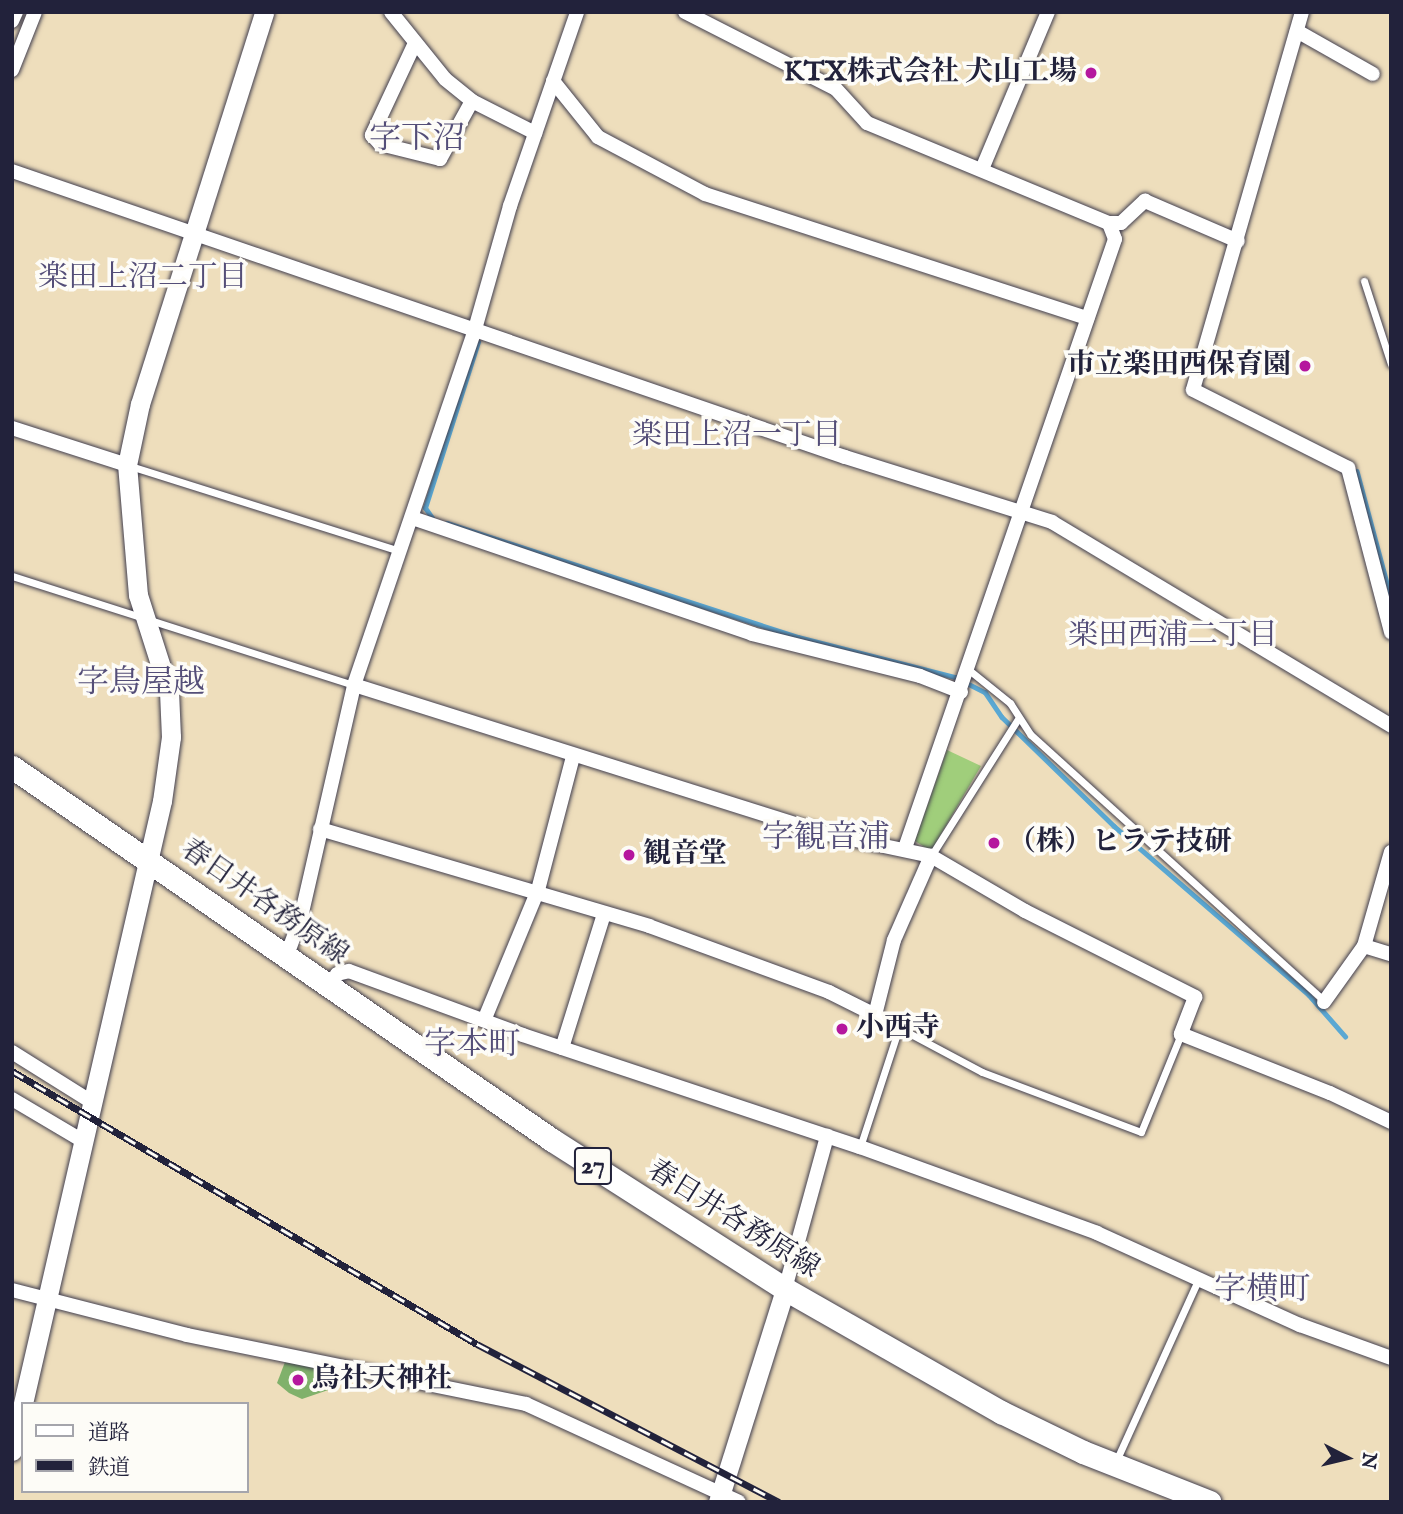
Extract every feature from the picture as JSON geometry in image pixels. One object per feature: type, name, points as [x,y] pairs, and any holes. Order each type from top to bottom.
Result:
[{"type":"main road","name":"春日井各務原線","points":[[12,767],[147,857],[552,1140],[785,1289],[1002,1412],[1115,1465],[1210,1502]]},
{"type":"street","points":[[12,21],[16,12]]},
{"type":"street","points":[[12,70],[35,12]]},
{"type":"street","points":[[23,1402],[167,775],[171,716],[160,657],[144,620],[133,559],[127,465],[140,404],[264,12]]},
{"type":"street","points":[[391,12],[434,69],[472,101],[535,133]]},
{"type":"street","points":[[287,955],[301,917],[354,685],[475,329],[535,133],[577,12]]},
{"type":"street","points":[[685,12],[836,89],[867,123],[1110,223],[1121,223],[1145,201],[1238,241]]},
{"type":"street","points":[[982,169],[1048,12]]},
{"type":"street","points":[[1302,12],[1193,390],[1348,468],[1391,632]]},
{"type":"street","points":[[1297,31],[1373,74]]},
{"type":"street","points":[[415,43],[372,135],[380,144],[439,159],[472,101]]},
{"type":"street","points":[[553,81],[598,137],[705,194],[1087,318]]},
{"type":"street","points":[[12,171],[1052,522],[1391,726]]},
{"type":"street","points":[[905,848],[1023,514],[1115,239],[1110,223]]},
{"type":"street","points":[[12,428],[127,465]]},
{"type":"street","points":[[412,518],[752,634],[920,676],[961,692]]},
{"type":"street","points":[[354,685],[573,757],[827,834],[905,848],[930,856],[1025,911],[1195,997],[1181,1034],[1318,1087],[1391,1122]]},
{"type":"street","points":[[485,1018],[538,891],[573,757]]},
{"type":"street","points":[[320,829],[538,891],[649,926],[808,984],[875,1015],[894,940],[930,856]]},
{"type":"street","points":[[1324,1002],[1364,946],[1391,852]]},
{"type":"street","points":[[562,1048],[604,914]]},
{"type":"street","points":[[1364,946],[1391,954]]},
{"type":"street","points":[[331,986],[337,974],[349,971],[562,1048],[860,1147],[1097,1233],[1300,1325],[1391,1358]]},
{"type":"street","points":[[12,1052],[90,1101]]},
{"type":"street","points":[[12,1099],[81,1140]]},
{"type":"street","points":[[12,1290],[187,1335],[526,1404],[726,1499],[828,1136]]},
{"type":"street","points":[[12,1451],[21,1409]]},
{"type":"lane","points":[[1364,281],[1391,364]]},
{"type":"lane","points":[[127,465],[399,551]]},
{"type":"lane","points":[[12,576],[354,685]]},
{"type":"lane","points":[[969,670],[1010,703],[1018,719],[1324,1002]]},
{"type":"lane","points":[[930,856],[1018,719]]},
{"type":"lane","points":[[875,1015],[898,1031],[982,1072],[1141,1132],[1181,1034]]},
{"type":"lane","points":[[860,1147],[898,1031]]},
{"type":"lane","points":[[1115,1465],[1199,1278]]},
{"type":"green space","points":[[947,750],[981,766],[931,851],[915,841]]},
{"type":"green space","points":[[285,1362],[336,1370],[337,1387],[302,1399],[289,1393],[277,1383]]},
{"type":"waterway","points":[[432,518],[425,508],[478,342]]},
{"type":"waterway","points":[[1357,471],[1391,598]]},
{"type":"waterway","points":[[447,523],[798,637],[955,677],[985,692],[1002,717],[1114,826],[1309,995],[1345,1036]]},
{"type":"railway","points":[[12,1071],[477,1344],[779,1502]]},
{"type":"place","name":"KTX株式会社 犬山工場","points":[[1091,73]]},
{"type":"place","name":"市立楽田西保育園","points":[[1305,366]]},
{"type":"place","name":"（株）ヒラテ技研","points":[[994,843]]},
{"type":"place","name":"観音堂","points":[[629,855]]},
{"type":"place","name":"小西寺","points":[[842,1029]]},
{"type":"place","name":"烏社天神社","points":[[298,1380]]},
{"type":"district","name":"字下沼","points":[[417,140]]},
{"type":"district","name":"楽田上沼二丁目","points":[[143,278]]},
{"type":"district","name":"楽田上沼一丁目","points":[[737,436]]},
{"type":"district","name":"楽田西浦二丁目","points":[[1173,636]]},
{"type":"district","name":"字鳥屋越","points":[[141,684]]},
{"type":"district","name":"字観音浦","points":[[826,839]]},
{"type":"district","name":"字本町","points":[[472,1046]]},
{"type":"district","name":"字横町","points":[[1262,1291]]}]
